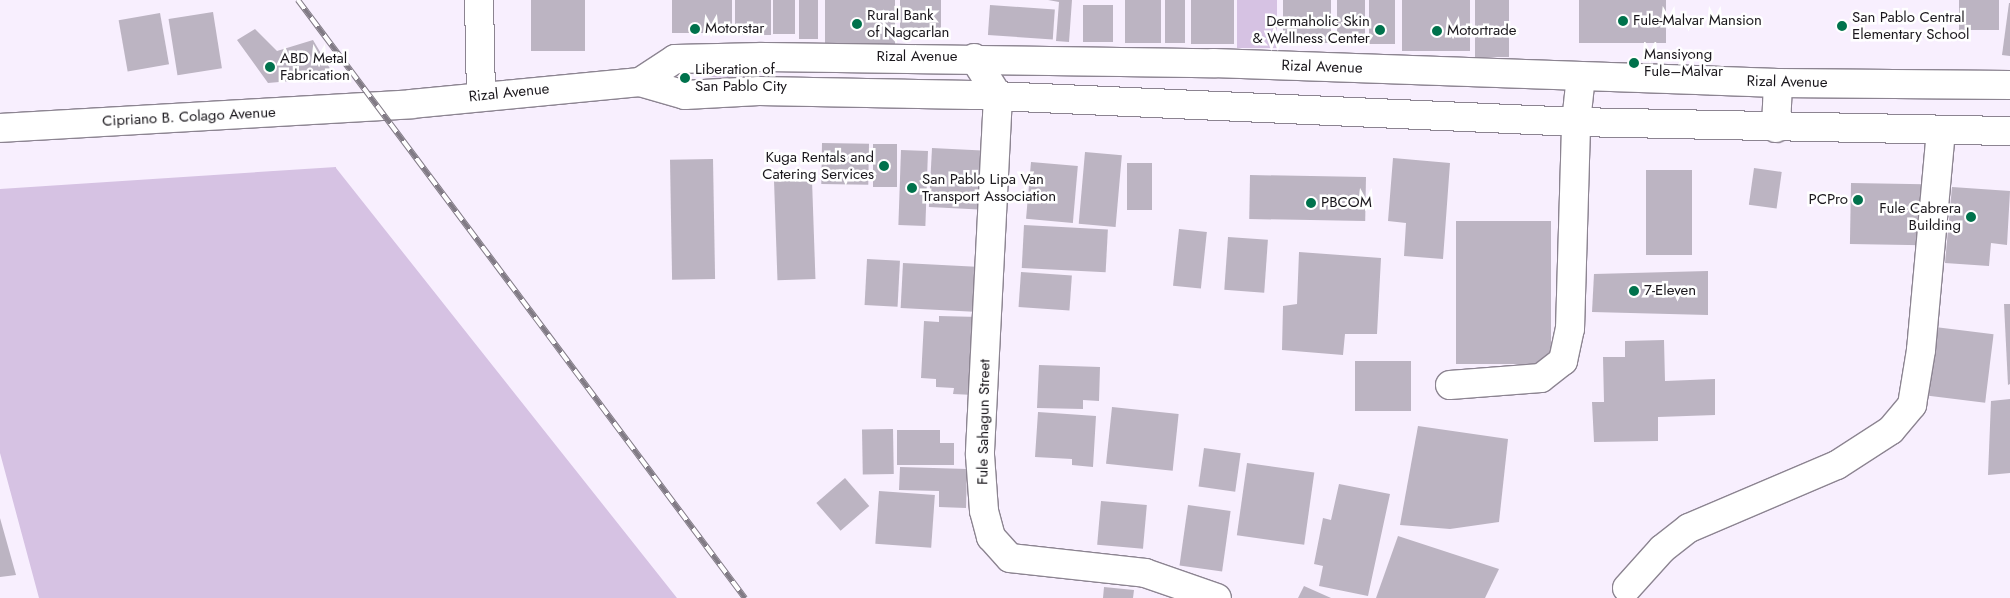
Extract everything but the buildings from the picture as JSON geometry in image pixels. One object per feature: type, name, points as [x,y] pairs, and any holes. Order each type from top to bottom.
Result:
[{"type":"main road","points":[[479,0],[481,95]]},
{"type":"main road","points":[[974,58],[998,96]]},
{"type":"main road","name":"Rizal Avenue","points":[[640,82],[675,59],[974,58],[1213,63],[1778,83],[2010,85]]},
{"type":"main road","points":[[1210,106],[1213,63]]},
{"type":"main road","points":[[1397,112],[1398,70]]},
{"type":"main road","points":[[1450,385],[1541,378],[1562,361],[1570,329],[1576,122],[1581,76]]},
{"type":"main road","name":"Rizal Avenue","points":[[379,105],[640,82],[685,95],[759,91],[998,96],[1397,112],[1576,122],[1776,128],[2010,131]]},
{"type":"main road","points":[[1776,128],[1778,83]]},
{"type":"main road","name":"Fule Sahagun Street","points":[[998,96],[980,455],[984,511],[991,536],[1010,558],[1144,573],[1217,598]]},
{"type":"main road","name":"Cipriano B. Colago Avenue","points":[[0,128],[379,105]]},
{"type":"main road","points":[[1626,588],[1662,549],[1689,528],[1837,465],[1892,430],[1912,405],[1921,350],[1941,130]]},
{"type":"shaded area","points":[[1237,0],[1277,0],[1277,48],[1237,48]]},
{"type":"shaded area","points":[[671,56],[750,67],[748,82],[669,71]]},
{"type":"shaded area","points":[[336,167],[677,598],[39,598],[0,453],[0,189]]},
{"type":"railway","points":[[298,0],[745,598]]},
{"type":"place","name":"Fule-Malvar Mansion","points":[[1623,21]]},
{"type":"place","name":"Rural Bank of Nagcarlan","points":[[857,24]]},
{"type":"place","name":"San Pablo Central Elementary School","points":[[1842,26]]},
{"type":"place","name":"Motorstar","points":[[695,29]]},
{"type":"place","name":"Dermaholic Skin & Wellness Center","points":[[1380,30]]},
{"type":"place","name":"Motortrade","points":[[1437,31]]},
{"type":"place","name":"Mansiyong Fule–Malvar","points":[[1634,63]]},
{"type":"place","name":"ABD Metal Fabrication","points":[[270,67]]},
{"type":"place","name":"Liberation of San Pablo City","points":[[685,78]]},
{"type":"place","name":"Kuga Rentals and Catering Services","points":[[884,166]]},
{"type":"place","name":"San Pablo Lipa Van Transport Association","points":[[912,188]]},
{"type":"place","name":"PCPro","points":[[1858,200]]},
{"type":"place","name":"PBCOM","points":[[1311,203]]},
{"type":"place","name":"Fule Cabrera Building","points":[[1971,217]]},
{"type":"place","name":"7-Eleven","points":[[1634,291]]}]
